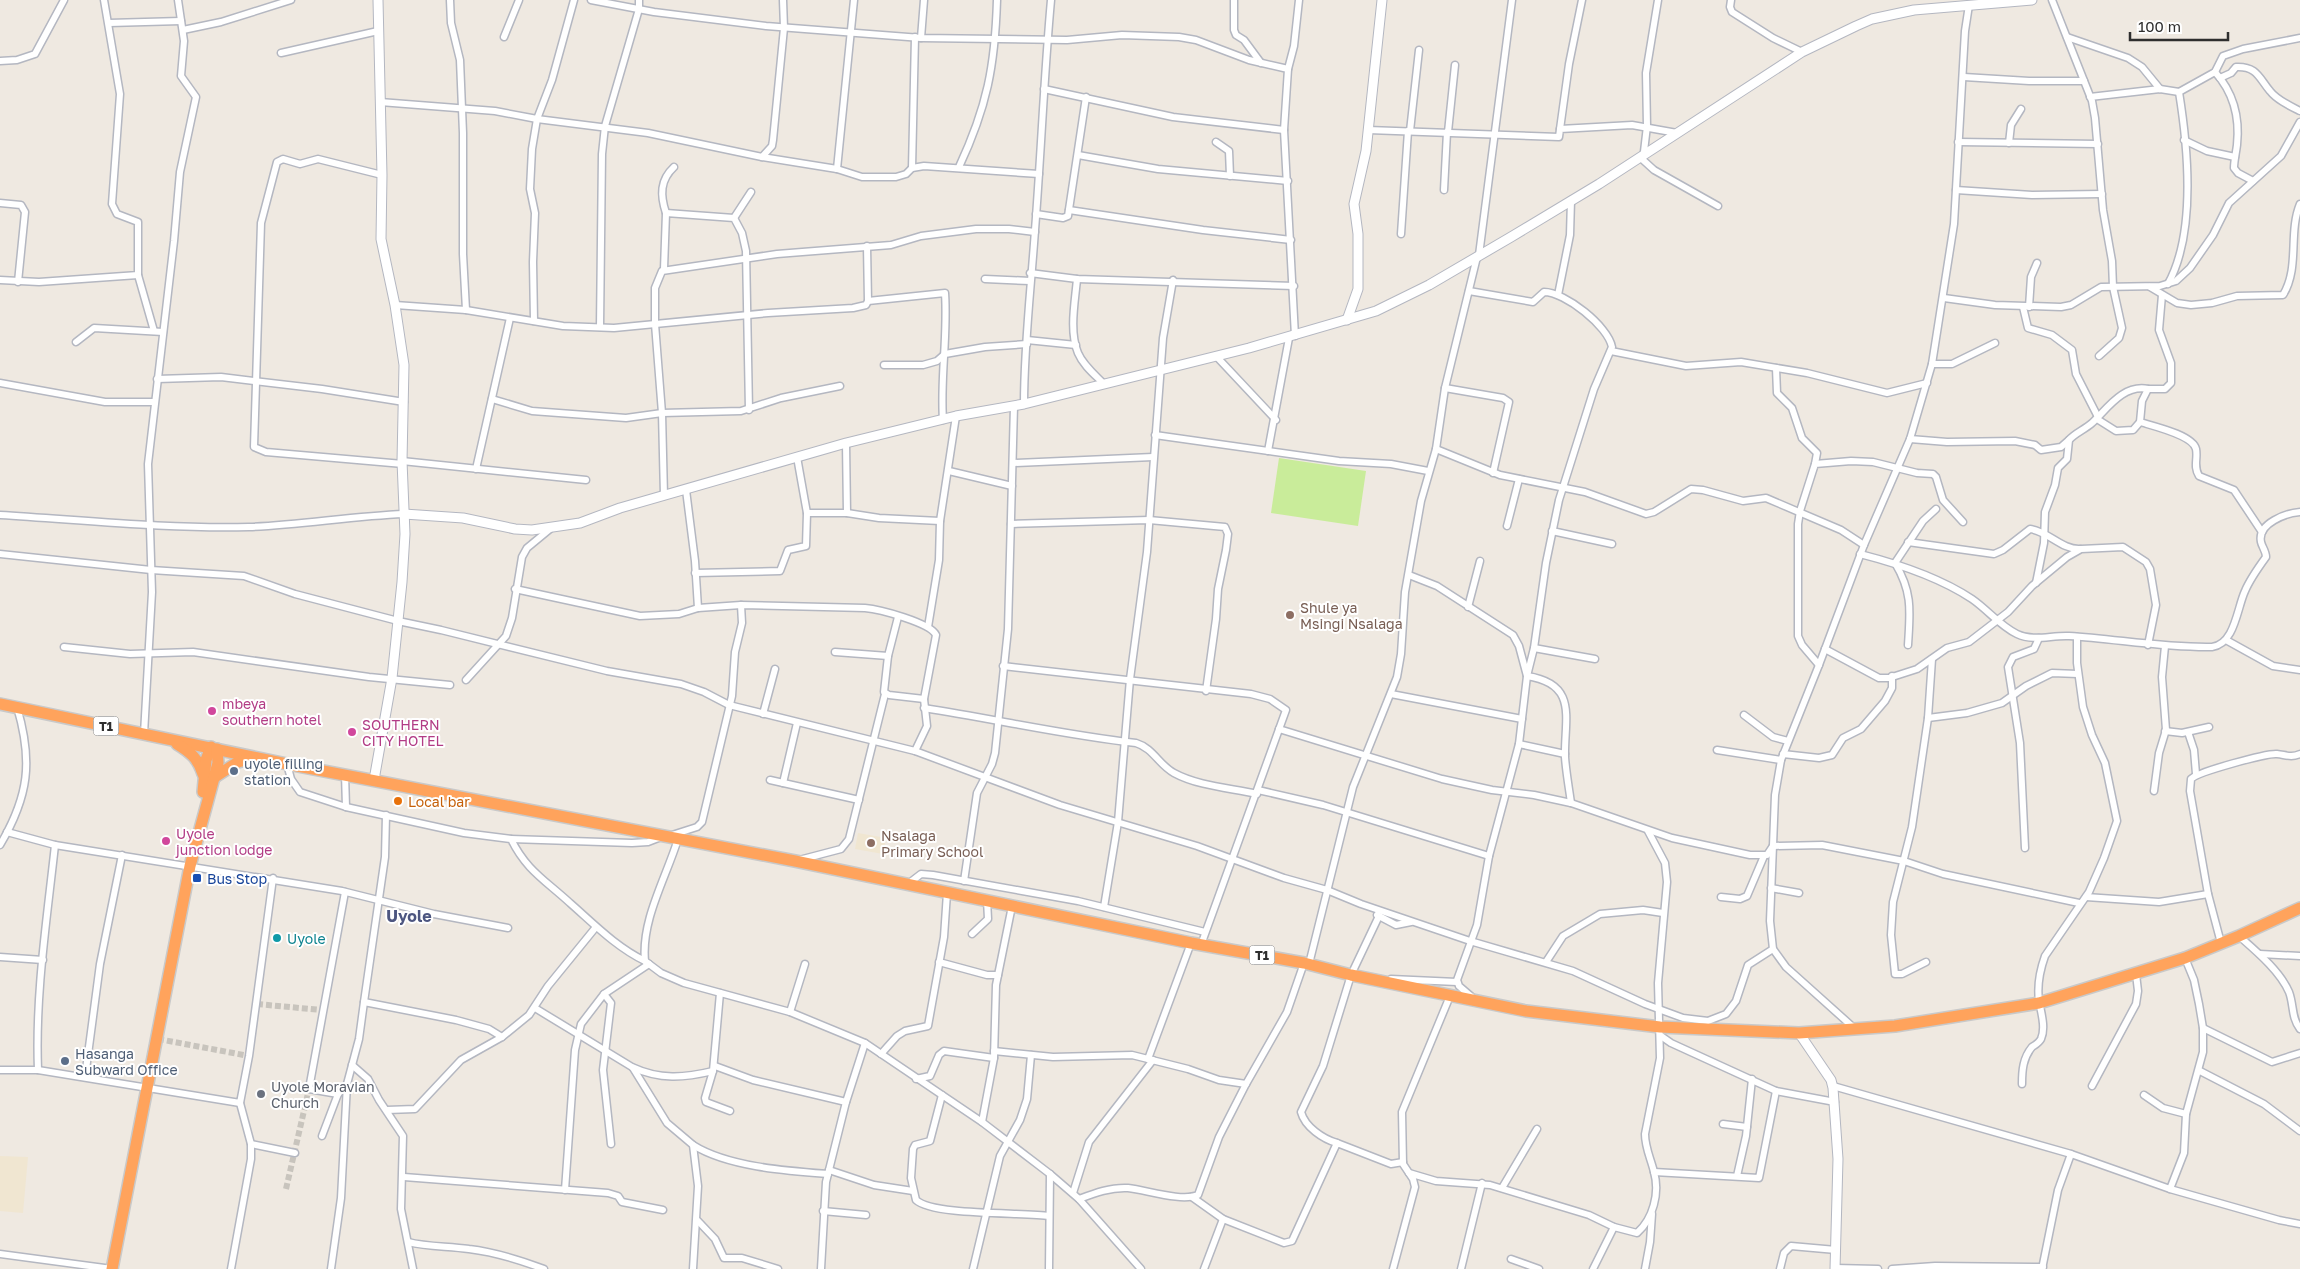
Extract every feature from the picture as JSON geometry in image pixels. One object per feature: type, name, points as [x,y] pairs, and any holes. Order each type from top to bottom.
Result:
[{"type":"highway","name":"T1","points":[[0,704],[286,764],[795,861],[1196,944],[1306,963],[1351,975],[1450,996],[1660,1032],[1799,1033],[1895,1026],[2040,1003],[2185,958],[2300,908]]},
{"type":"highway","points":[[170,740],[198,760],[209,779]]},
{"type":"highway","points":[[112,1269],[190,866],[199,833],[209,779],[206,760],[214,748]]},
{"type":"highway","points":[[209,779],[238,762],[257,757]]},
{"type":"street","points":[[0,61],[17,60],[35,54],[64,0]]},
{"type":"street","points":[[104,0],[120,94],[112,204],[117,214],[138,222],[138,276],[154,331]]},
{"type":"street","points":[[144,734],[151,570],[148,464],[180,172],[196,97],[181,76],[184,50],[178,0]]},
{"type":"street","points":[[183,30],[221,22],[291,0]]},
{"type":"street","points":[[374,780],[392,678],[404,564],[402,462],[403,350],[381,239],[382,175],[378,0]]},
{"type":"street","points":[[450,0],[451,23],[460,60],[466,310]]},
{"type":"street","points":[[504,37],[519,0]]},
{"type":"street","points":[[534,321],[533,262],[535,213],[530,189],[530,170],[537,119],[552,80],[574,0]]},
{"type":"street","points":[[591,0],[640,9],[784,28],[918,38],[1048,39],[1122,35],[1179,37],[1196,40],[1227,53],[1288,69]]},
{"type":"street","points":[[600,327],[601,178],[605,126],[640,9],[639,0]]},
{"type":"street","points":[[762,157],[772,146],[773,140],[784,28],[783,0]]},
{"type":"street","points":[[837,169],[854,0]]},
{"type":"street","points":[[380,102],[461,107],[537,119],[605,126],[672,137],[762,157],[837,169],[862,177],[896,177],[906,174],[912,168],[918,38],[924,0]]},
{"type":"street","points":[[959,167],[980,119],[993,66],[997,0]]},
{"type":"street","points":[[1024,404],[1031,300],[1030,273],[1035,232],[1051,0]]},
{"type":"street","points":[[1234,0],[1234,30],[1236,35],[1244,40],[1261,63]]},
{"type":"street","points":[[1268,451],[1292,337],[1294,286],[1284,130],[1288,69],[1294,46],[1298,0]]},
{"type":"street","points":[[1347,320],[1358,289],[1358,234],[1354,204],[1366,151],[1382,0]]},
{"type":"street","points":[[1192,1197],[1200,1190],[1214,1148],[1246,1084],[1284,1018],[1306,963],[1346,813],[1365,756],[1391,694],[1401,654],[1403,608],[1428,471],[1436,449],[1445,388],[1478,256],[1512,0]]},
{"type":"street","points":[[1368,130],[1559,137],[1569,64],[1582,0]]},
{"type":"street","points":[[1658,0],[1646,73],[1647,126],[1642,154],[1646,165],[1718,206]]},
{"type":"street","points":[[1731,0],[1730,7],[1732,12],[1773,38],[1802,52]]},
{"type":"street","points":[[0,515],[150,526],[270,526],[404,514],[463,518],[515,529],[550,529],[590,520],[620,508],[846,443],[956,416],[1024,404],[1292,337],[1392,305],[1572,200],[1802,52],[1865,21],[1914,10],[1969,5],[1986,1],[2032,0]]},
{"type":"street","points":[[2052,0],[2090,97],[2098,144],[2113,287],[2120,312],[2122,331],[2119,338],[2099,356]]},
{"type":"street","points":[[1854,1028],[1786,967],[1773,949],[1770,931],[1774,795],[1782,757],[1819,665],[1860,554],[1910,440],[1932,364],[1944,298],[1956,190],[1964,77],[1965,31],[1969,5]]},
{"type":"street","points":[[109,23],[181,21]]},
{"type":"street","points":[[281,53],[378,31]]},
{"type":"street","points":[[2067,37],[2128,58],[2142,67],[2160,89]]},
{"type":"street","points":[[2090,97],[2160,89],[2179,92],[2215,72],[2221,58],[2232,52],[2300,38]]},
{"type":"street","points":[[1401,234],[1409,131],[1419,50]]},
{"type":"street","points":[[1444,190],[1447,132],[1455,65]]},
{"type":"street","points":[[2220,78],[2231,73],[2236,67],[2251,69],[2259,74],[2275,95],[2300,111]]},
{"type":"street","points":[[2215,72],[2237,112],[2234,168],[2238,173],[2253,181]]},
{"type":"street","points":[[1964,77],[2035,82],[2084,81]]},
{"type":"street","points":[[1044,89],[1180,118],[1284,130]]},
{"type":"street","points":[[2168,284],[2179,258],[2187,212],[2184,140],[2179,92]]},
{"type":"street","points":[[1036,214],[1063,218],[1068,216],[1086,97]]},
{"type":"street","points":[[2009,143],[2011,125],[2021,109]]},
{"type":"street","points":[[1944,298],[2026,307],[2071,305],[2095,290],[2113,287],[2149,287],[2176,281],[2190,268],[2216,229],[2229,202],[2281,156],[2300,122]]},
{"type":"street","points":[[1560,130],[1616,124],[1647,126],[1677,133]]},
{"type":"street","points":[[2184,140],[2207,151],[2235,157]]},
{"type":"street","points":[[1216,142],[1229,151],[1230,176]]},
{"type":"street","points":[[1958,142],[2098,144]]},
{"type":"street","points":[[1078,155],[1158,169],[1288,181]]},
{"type":"street","points":[[382,175],[318,159],[300,164],[283,159],[278,162],[260,223],[254,447],[257,450],[586,480]]},
{"type":"street","points":[[664,269],[666,213],[662,197],[662,186],[667,174],[674,167]]},
{"type":"street","points":[[912,168],[959,167],[1039,174]]},
{"type":"street","points":[[1956,190],[2032,195],[2102,194]]},
{"type":"street","points":[[734,218],[751,192]]},
{"type":"street","points":[[1558,295],[1570,235],[1572,200]]},
{"type":"street","points":[[0,203],[21,205],[25,212],[18,282]]},
{"type":"street","points":[[2149,287],[2177,303],[2191,305],[2212,303],[2237,296],[2283,295],[2291,270],[2296,221],[2300,204]]},
{"type":"street","points":[[1069,210],[1203,230],[1291,240]]},
{"type":"street","points":[[666,213],[734,218]]},
{"type":"street","points":[[734,218],[742,233],[746,251],[749,410]]},
{"type":"street","points":[[664,496],[662,413],[655,324],[655,288],[660,273],[664,269],[745,260],[777,254],[891,245],[921,236],[976,229],[1009,229],[1035,232]]},
{"type":"street","points":[[395,305],[466,310],[563,326],[600,327],[645,326],[748,315],[853,308],[866,305],[868,301],[867,246]]},
{"type":"street","points":[[2037,262],[2031,277],[2026,307],[2028,328],[2052,336],[2072,350],[2076,374],[2097,418],[2107,427],[2121,431],[2133,430],[2140,422],[2142,401],[2148,389]]},
{"type":"street","points":[[1030,273],[1077,279],[1173,280],[1294,286]]},
{"type":"street","points":[[0,280],[18,282],[87,280],[138,276]]},
{"type":"street","points":[[985,279],[1030,281]]},
{"type":"street","points":[[1077,279],[1073,329],[1076,345],[1082,360],[1103,383]]},
{"type":"street","points":[[1104,907],[1118,822],[1130,680],[1149,520],[1163,338],[1173,280]]},
{"type":"street","points":[[1457,982],[1476,925],[1489,856],[1519,744],[1527,676],[1534,648],[1552,531],[1563,487],[1594,389],[1611,351],[1611,342],[1603,330],[1577,306],[1558,295],[1544,292],[1534,302],[1469,292]]},
{"type":"street","points":[[868,301],[945,293],[947,328],[943,420]]},
{"type":"street","points":[[1910,440],[1947,442],[2015,441],[2033,444],[2041,450],[2061,447],[2097,418],[2120,396],[2137,388],[2165,389],[2169,386],[2172,377],[2168,349],[2159,330],[2162,295]]},
{"type":"street","points":[[476,469],[510,318]]},
{"type":"street","points":[[76,342],[94,328],[163,332]]},
{"type":"street","points":[[884,366],[923,365],[937,361],[945,354],[1027,342],[1076,345]]},
{"type":"street","points":[[1932,364],[1952,364],[1994,343]]},
{"type":"street","points":[[1611,351],[1686,366],[1741,362],[1832,378],[1887,393],[1927,383]]},
{"type":"street","points":[[1216,356],[1276,420]]},
{"type":"street","points":[[1776,368],[1776,393],[1789,404],[1794,412],[1802,438],[1817,453],[1816,464],[1800,512],[1798,636],[1802,645],[1819,665]]},
{"type":"street","points":[[157,379],[205,376],[255,381],[404,402]]},
{"type":"street","points":[[0,383],[97,400],[154,402]]},
{"type":"street","points":[[492,399],[532,410],[615,418],[662,413],[722,413],[749,410],[789,396],[840,386]]},
{"type":"street","points":[[1445,388],[1503,398],[1508,402],[1493,474]]},
{"type":"street","points":[[964,881],[977,793],[986,777],[995,752],[1008,629],[1014,463],[1014,406]]},
{"type":"street","points":[[928,627],[938,560],[940,521],[956,416]]},
{"type":"street","points":[[2140,422],[2174,433],[2192,443],[2195,447],[2195,467],[2199,476],[2234,490],[2262,532]]},
{"type":"street","points":[[1155,435],[1339,461],[1391,464],[1428,471]]},
{"type":"street","points":[[2036,584],[2048,503],[2055,485],[2058,468],[2067,459],[2070,440]]},
{"type":"street","points":[[846,443],[847,513]]},
{"type":"street","points":[[1436,449],[1493,474],[1606,497],[1646,514],[1659,509],[1682,492],[1691,489],[1703,490],[1743,501],[1766,498],[1841,530],[1864,545]]},
{"type":"street","points":[[696,573],[780,571],[788,550],[807,545],[807,513],[798,457]]},
{"type":"street","points":[[1014,463],[1153,457]]},
{"type":"street","points":[[1816,464],[1851,461],[1880,464],[1935,475],[1944,500],[1963,522]]},
{"type":"street","points":[[948,471],[1012,486]]},
{"type":"street","points":[[1507,526],[1519,479]]},
{"type":"street","points":[[686,490],[696,573],[698,608]]},
{"type":"street","points":[[1895,564],[1923,521],[1936,509]]},
{"type":"street","points":[[1860,554],[1895,564],[1962,593],[1998,620],[2004,627],[2016,634],[2039,638],[2077,637],[2148,645],[2212,647],[2220,645],[2226,640],[2244,592],[2266,557],[2260,540],[2262,532],[2279,518],[2300,512]]},
{"type":"street","points":[[807,513],[847,513],[879,518],[940,521]]},
{"type":"street","points":[[1011,524],[1149,520],[1221,526],[1227,530],[1206,690]]},
{"type":"street","points":[[466,680],[478,668],[490,650],[499,644],[509,629],[515,589],[524,552],[550,529]]},
{"type":"street","points":[[1908,542],[1994,554],[2003,550],[2029,529],[2044,533],[2067,547],[2123,547],[2146,562],[2150,569],[2156,605],[2148,645]]},
{"type":"street","points":[[1552,531],[1612,544]]},
{"type":"street","points":[[1825,649],[1878,677],[1892,676],[1917,669],[1947,648],[1968,642],[1998,620],[2067,557],[2081,548]]},
{"type":"street","points":[[0,554],[151,570],[244,576],[295,594],[398,621],[607,671],[681,684],[704,692],[729,705],[797,723],[873,739],[915,751],[1060,805],[1118,822],[1284,878],[1327,890],[1361,904],[1470,941],[1546,962],[1594,980],[1659,1009],[1694,1020],[1708,1021],[1720,1018],[1736,1001],[1750,962],[1773,949]]},
{"type":"street","points":[[1468,607],[1480,561]]},
{"type":"street","points":[[1895,564],[1906,584],[1910,599],[1908,645]]},
{"type":"street","points":[[1409,575],[1437,586],[1516,638],[1527,676]]},
{"type":"street","points":[[515,589],[640,616],[679,614],[698,608],[741,605],[871,608],[928,627],[936,635],[924,699],[927,726],[915,751]]},
{"type":"street","points":[[286,764],[291,778],[300,792],[346,807],[464,833],[511,838],[626,843],[648,842],[669,837],[700,825],[718,762],[729,705],[735,652],[742,623],[741,605]]},
{"type":"street","points":[[795,861],[834,852],[846,845],[860,800],[885,694],[888,656],[898,617]]},
{"type":"street","points":[[2022,1084],[2023,1064],[2029,1052],[2041,1038],[2040,976],[2045,956],[2079,903],[2086,897],[2104,858],[2117,822],[2105,763],[2088,723],[2078,674],[2077,637]]},
{"type":"street","points":[[2025,848],[2020,743],[2008,670],[2011,660],[2034,649],[2039,638]]},
{"type":"street","points":[[2226,640],[2268,664],[2281,668],[2300,670]]},
{"type":"street","points":[[2154,791],[2159,753],[2165,731],[2162,677],[2165,646]]},
{"type":"street","points":[[64,647],[120,654],[192,652],[450,685]]},
{"type":"street","points":[[1534,648],[1595,659]]},
{"type":"street","points":[[835,652],[888,656]]},
{"type":"street","points":[[1926,962],[1902,974],[1894,972],[1891,936],[1893,902],[1912,827],[1928,718],[1932,659]]},
{"type":"street","points":[[1003,666],[1251,694],[1270,699],[1286,710],[1258,792],[1205,932],[1196,944],[1151,1060],[1090,1142],[1085,1151],[1073,1193]]},
{"type":"street","points":[[763,714],[775,669]]},
{"type":"street","points":[[1928,718],[1983,709],[2002,703],[2049,675],[2058,672],[2078,674]]},
{"type":"street","points":[[1527,676],[1537,677],[1551,684],[1560,691],[1564,700],[1567,710],[1565,754],[1571,803]]},
{"type":"street","points":[[1717,750],[1782,757],[1819,758],[1832,755],[1843,738],[1861,729],[1885,701],[1892,688],[1892,676]]},
{"type":"street","points":[[885,694],[924,699]]},
{"type":"street","points":[[1391,694],[1522,719]]},
{"type":"street","points":[[0,845],[8,832],[25,789],[27,775],[24,733],[17,707]]},
{"type":"street","points":[[924,708],[1144,745],[1164,766],[1188,779],[1258,792],[1346,813],[1489,856]]},
{"type":"street","points":[[1744,714],[1773,737],[1788,741]]},
{"type":"street","points":[[783,783],[797,723]]},
{"type":"street","points":[[2165,731],[2188,732],[2209,727]]},
{"type":"street","points":[[1279,730],[1442,778],[1506,793],[1571,803],[1648,831],[1750,855],[1764,856]]},
{"type":"street","points":[[2188,732],[2194,750],[2196,774]]},
{"type":"street","points":[[1519,744],[1565,754]]},
{"type":"street","points":[[2222,943],[2208,894],[2190,791],[2190,781],[2196,774],[2265,756],[2277,754],[2291,757],[2300,754]]},
{"type":"street","points":[[346,774],[346,807]]},
{"type":"street","points":[[770,780],[860,800]]},
{"type":"street","points":[[331,1269],[341,1198],[347,1084],[359,1039],[385,857],[386,815]]},
{"type":"street","points":[[1645,1269],[1656,1192],[1654,1172],[1646,1146],[1646,1134],[1660,1058],[1658,984],[1667,882],[1665,863],[1648,831]]},
{"type":"street","points":[[8,832],[55,845],[273,878],[345,892],[434,914],[508,928]]},
{"type":"street","points":[[647,963],[644,950],[669,837]]},
{"type":"street","points":[[511,838],[519,855],[537,877],[617,945],[677,980],[790,1012],[865,1043],[982,1122],[1073,1193],[1141,1269]]},
{"type":"street","points":[[38,1070],[37,1047],[43,960],[55,845]]},
{"type":"street","points":[[1773,846],[1822,845],[1904,861],[1943,874],[2079,903]]},
{"type":"street","points":[[1721,897],[1740,899],[1747,896],[1764,856],[1768,854],[1773,846]]},
{"type":"street","points":[[85,1077],[100,964],[122,855]]},
{"type":"street","points":[[907,885],[921,874],[1104,907],[1205,932]]},
{"type":"street","points":[[231,1269],[249,1179],[251,1144],[240,1103],[252,1038],[273,878]]},
{"type":"street","points":[[1771,888],[1799,893]]},
{"type":"street","points":[[338,1094],[309,1089],[345,892]]},
{"type":"street","points":[[880,1054],[897,1036],[905,1031],[928,1026],[946,925],[947,893]]},
{"type":"street","points":[[2086,897],[2159,902],[2208,894]]},
{"type":"street","points":[[972,934],[988,919],[987,900]]},
{"type":"street","points":[[1361,904],[1396,925],[1413,922]]},
{"type":"street","points":[[982,1122],[994,1055],[994,995],[1012,906]]},
{"type":"street","points":[[1546,962],[1563,936],[1600,914],[1643,910],[1663,913]]},
{"type":"street","points":[[1379,916],[1351,975],[1324,1066],[1301,1112],[1302,1117],[1320,1136],[1391,1164],[1402,1162]]},
{"type":"street","points":[[387,1110],[415,1109],[461,1060],[516,1027],[535,1008],[548,986],[596,927]]},
{"type":"street","points":[[2239,936],[2260,954],[2263,960],[2283,981],[2291,1001],[2294,1018],[2300,1029]]},
{"type":"street","points":[[2260,954],[2300,956]]},
{"type":"street","points":[[0,957],[43,960]]},
{"type":"street","points":[[2170,1189],[2184,1152],[2186,1114],[2200,1071],[2203,1052],[2203,1028],[2196,986],[2185,958]]},
{"type":"street","points":[[939,962],[987,975],[998,975]]},
{"type":"street","points":[[565,1190],[576,1050],[585,1017],[604,994],[647,963]]},
{"type":"street","points":[[790,1012],[805,964]]},
{"type":"street","points":[[2092,1086],[2136,1004],[2138,991],[2136,974]]},
{"type":"street","points":[[1373,980],[1457,982],[1476,1000]]},
{"type":"street","points":[[720,993],[714,1068],[705,1098],[706,1102],[730,1111]]},
{"type":"street","points":[[604,994],[611,1003],[605,1049],[604,1085],[611,1144]]},
{"type":"street","points":[[1393,1269],[1414,1198],[1414,1184],[1402,1162],[1402,1112],[1450,996]]},
{"type":"street","points":[[364,1002],[456,1020],[489,1029],[502,1037]]},
{"type":"street","points":[[535,1008],[644,1073],[676,1078],[714,1068],[753,1080],[846,1102]]},
{"type":"street","points":[[2203,1028],[2272,1062],[2300,1053]]},
{"type":"street","points":[[1660,1032],[1671,1043],[1776,1091],[1835,1102]]},
{"type":"street","points":[[1799,1033],[1832,1086],[1835,1102],[1838,1159],[1835,1268],[1878,1269]]},
{"type":"street","points":[[821,1269],[823,1211],[828,1172],[846,1102],[865,1043]]},
{"type":"street","points":[[916,1079],[930,1076],[939,1055],[944,1051],[994,1055],[1071,1056],[1119,1054],[1151,1060],[1219,1080],[1246,1084]]},
{"type":"street","points":[[973,1269],[997,1166],[1022,1114],[1027,1099],[1031,1055]]},
{"type":"street","points":[[352,1065],[368,1079],[379,1100],[403,1136],[404,1177],[401,1209],[413,1269]]},
{"type":"street","points":[[632,1067],[667,1123],[693,1145],[709,1154],[780,1169],[828,1172],[874,1185],[913,1191]]},
{"type":"street","points":[[0,1070],[38,1070],[148,1086],[240,1103]]},
{"type":"street","points":[[2200,1071],[2269,1107],[2300,1131]]},
{"type":"street","points":[[1737,1176],[1747,1127],[1752,1079]]},
{"type":"street","points":[[322,1136],[338,1094],[347,1084]]},
{"type":"street","points":[[1832,1086],[2071,1154],[2170,1189],[2279,1220],[2300,1224]]},
{"type":"street","points":[[1654,1172],[1760,1177],[1776,1091]]},
{"type":"street","points":[[942,1095],[930,1141],[915,1146],[913,1149],[913,1191],[916,1200],[925,1205],[986,1213],[1015,1216],[1029,1214],[1049,1216]]},
{"type":"street","points":[[2144,1095],[2163,1108],[2186,1114]]},
{"type":"street","points":[[1723,1124],[1747,1127]]},
{"type":"street","points":[[1502,1188],[1537,1129]]},
{"type":"street","points":[[1079,1199],[1104,1190],[1127,1188],[1192,1197],[1223,1219],[1279,1242],[1292,1241],[1337,1143]]},
{"type":"street","points":[[251,1144],[295,1153]]},
{"type":"street","points":[[693,1145],[698,1186],[698,1221],[693,1269]]},
{"type":"street","points":[[1892,1269],[2043,1268],[2058,1190],[2071,1154]]},
{"type":"street","points":[[1409,1173],[1436,1181],[1482,1183],[1502,1188],[1588,1215],[1614,1227],[1637,1233],[1652,1210]]},
{"type":"street","points":[[1049,1269],[1050,1174]]},
{"type":"street","points":[[404,1177],[608,1193],[618,1196],[622,1202],[663,1210]]},
{"type":"street","points":[[1461,1269],[1482,1183]]},
{"type":"street","points":[[823,1211],[866,1215]]},
{"type":"street","points":[[1204,1269],[1223,1219]]},
{"type":"street","points":[[698,1221],[715,1239],[724,1258],[742,1258],[778,1269]]},
{"type":"street","points":[[1593,1269],[1614,1227]]},
{"type":"street","points":[[408,1242],[430,1247],[469,1249],[517,1259],[544,1269]]},
{"type":"street","points":[[1780,1269],[1784,1253],[1791,1246],[1836,1250]]},
{"type":"street","points":[[0,1254],[112,1269]]},
{"type":"street","points":[[1511,1259],[1539,1269]]},
{"type":"shaded area","name":"Nsalaga Primary School","points":[[858,833],[886,838],[883,854],[855,849]]},
{"type":"shaded area","points":[[0,1156],[28,1157],[23,1213],[0,1211]]},
{"type":"green space","points":[[1279,458],[1366,471],[1358,526],[1271,513]]},
{"type":"tunnel","points":[[257,1004],[321,1010]]},
{"type":"tunnel","points":[[158,1039],[249,1056]]},
{"type":"tunnel","points":[[286,1189],[309,1089]]},
{"type":"place","name":"Shule ya Msingi Nsalaga","points":[[1290,615]]},
{"type":"place","name":"mbeya southern hotel","points":[[212,711]]},
{"type":"place","name":"SOUTHERN CITY HOTEL","points":[[352,732]]},
{"type":"place","name":"uyole filling station","points":[[234,771]]},
{"type":"place","name":"Local bar","points":[[398,801]]},
{"type":"place","name":"Uyole junction lodge","points":[[166,841]]},
{"type":"place","name":"Nsalaga Primary School","points":[[871,843]]},
{"type":"place","name":"Bus Stop","points":[[197,878]]},
{"type":"place","name":"Uyole","points":[[277,938]]},
{"type":"place","name":"Hasanga Subward Office","points":[[65,1061]]},
{"type":"place","name":"Uyole Moravian Church","points":[[261,1094]]},
{"type":"district","name":"Uyole","points":[[409,916]]}]
